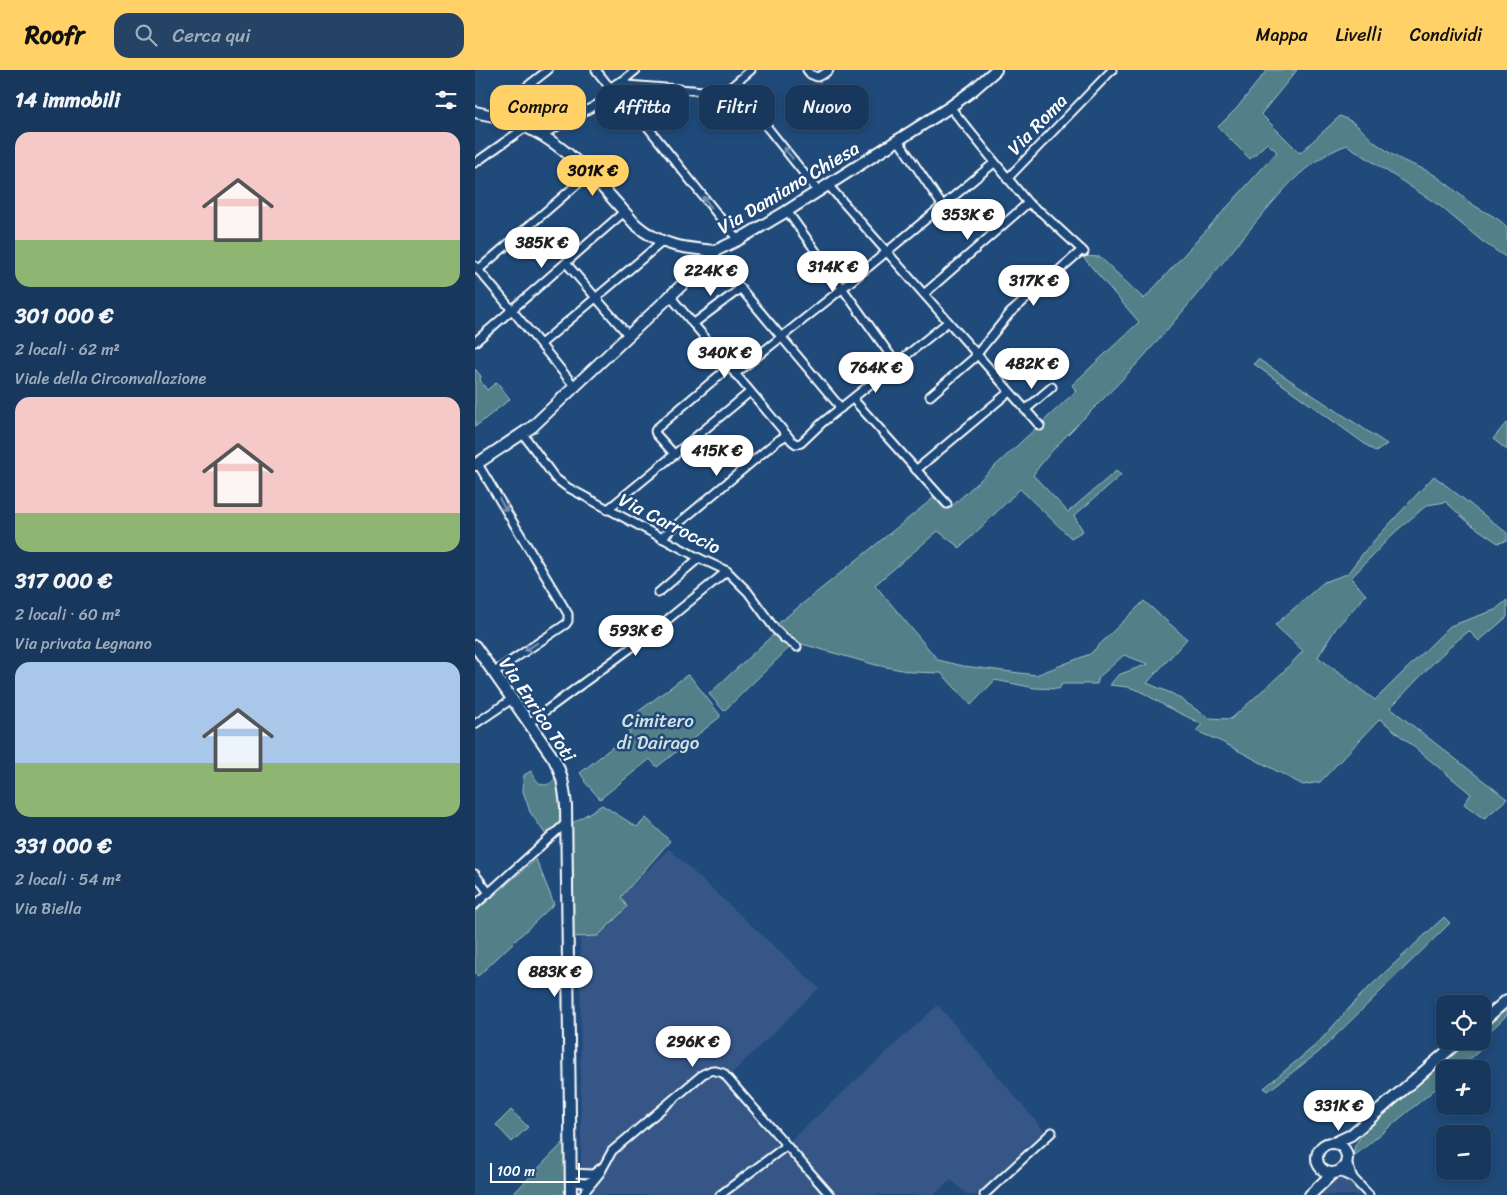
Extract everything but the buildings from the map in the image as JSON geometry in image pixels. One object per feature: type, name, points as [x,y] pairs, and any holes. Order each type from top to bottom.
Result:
[{"type":"street","points":[[529,85],[548,70]]},
{"type":"street","points":[[596,70],[608,85]]},
{"type":"street","points":[[626,83],[636,70]]},
{"type":"street","points":[[733,85],[751,70]]},
{"type":"street","points":[[807,70],[810,74],[817,77],[829,70]]},
{"type":"street","name":"Via Damiano Chiesa","points":[[476,464],[523,434],[629,336],[705,263],[715,251],[738,240],[787,211],[950,107],[997,70]]},
{"type":"street","name":"Via Roma","points":[[1007,178],[1112,70]]},
{"type":"street","points":[[616,85],[617,83],[626,83],[699,92]]},
{"type":"street","points":[[542,135],[596,100]]},
{"type":"street","points":[[930,396],[973,359],[1010,313],[1083,251],[1042,213],[1028,203],[950,107]]},
{"type":"street","points":[[475,112],[490,115]]},
{"type":"street","points":[[475,163],[522,130]]},
{"type":"street","points":[[532,130],[573,157],[640,228],[662,242],[686,248],[715,251],[716,259],[841,408]]},
{"type":"street","points":[[650,130],[738,240]]},
{"type":"street","points":[[768,130],[818,191]]},
{"type":"street","points":[[898,140],[942,205]]},
{"type":"street","points":[[735,374],[843,288],[994,163]]},
{"type":"street","points":[[575,387],[477,268],[589,174]]},
{"type":"street","points":[[827,185],[1040,426]]},
{"type":"street","points":[[923,294],[1028,203]]},
{"type":"street","points":[[787,211],[897,363]]},
{"type":"street","points":[[475,342],[624,212]]},
{"type":"street","points":[[541,344],[662,242]]},
{"type":"street","points":[[566,263],[629,336]]},
{"type":"street","points":[[693,324],[741,288]]},
{"type":"street","points":[[670,296],[796,444],[801,443],[947,322]]},
{"type":"street","points":[[675,455],[655,431],[729,367]]},
{"type":"street","points":[[1025,410],[1052,387]]},
{"type":"street","points":[[607,510],[750,392]]},
{"type":"street","points":[[916,470],[1009,392]]},
{"type":"street","points":[[853,399],[947,504]]},
{"type":"street","name":"Via Carroccio","points":[[523,434],[555,478],[573,491],[727,571],[747,592],[775,629],[784,638],[797,646]]},
{"type":"street","points":[[661,538],[777,441],[787,435]]},
{"type":"street","points":[[476,464],[568,614],[566,624],[493,673]]},
{"type":"street","points":[[658,593],[699,558]]},
{"type":"street","points":[[529,723],[651,633],[727,571]]},
{"type":"street","name":"Via Enrico Toti","points":[[475,646],[554,759],[564,783],[571,1195]]},
{"type":"street","points":[[475,724],[512,700]]},
{"type":"street","points":[[475,905],[566,823]]},
{"type":"street","points":[[475,874],[489,893]]},
{"type":"street","points":[[1491,1014],[1507,1000]]},
{"type":"street","points":[[1313,1192],[1318,1178],[1319,1151],[1326,1145],[1351,1135],[1449,1050]]},
{"type":"street","points":[[582,1195],[599,1173],[612,1151],[703,1074],[713,1070],[723,1073],[829,1195]]},
{"type":"street","points":[[984,1195],[1052,1132]]},
{"type":"street","points":[[1345,1151],[1351,1135]]},
{"type":"street","points":[[1334,1143],[1339,1144],[1345,1151],[1353,1178],[1369,1195]]},
{"type":"street","points":[[720,1195],[786,1146]]},
{"type":"street","points":[[1313,1192],[1345,1166],[1347,1162]]},
{"type":"street","points":[[1319,1164],[1325,1171],[1336,1172],[1353,1178]]},
{"type":"street","points":[[571,1178],[593,1174],[601,1168]]},
{"type":"street","points":[[571,1178],[586,1183],[594,1180]]},
{"type":"shaded area","points":[[669,849],[819,988],[723,1082],[781,1149],[938,1005],[1044,1131],[976,1195],[968,1195],[951,1180],[934,1195],[586,1195],[581,1167],[580,937]]},
{"type":"shaded area","points":[[1344,1177],[1361,1195],[1319,1195],[1337,1180]]},
{"type":"green space","points":[[1267,70],[1297,70],[1261,114],[1300,153],[1340,116],[1346,119],[1393,155],[1437,177],[1475,206],[1507,227],[1507,258],[1483,242],[1440,206],[1347,145],[1332,152],[1305,169],[1283,191],[1151,349],[1059,443],[1033,475],[1068,512],[1116,471],[1121,475],[1074,516],[1083,531],[1071,538],[1020,489],[960,548],[938,531],[875,585],[938,660],[963,666],[1036,675],[1090,654],[1144,601],[1187,639],[1147,683],[1173,694],[1209,718],[1231,719],[1282,673],[1303,651],[1275,625],[1324,582],[1347,574],[1368,547],[1434,476],[1507,533],[1507,541],[1498,543],[1469,523],[1446,502],[1427,505],[1394,533],[1351,578],[1366,595],[1336,628],[1318,657],[1375,700],[1450,626],[1495,610],[1507,600],[1507,617],[1479,641],[1469,631],[1438,658],[1390,708],[1507,799],[1484,819],[1464,804],[1471,794],[1380,719],[1320,782],[1303,785],[1222,742],[1196,731],[1202,724],[1140,691],[1128,687],[1110,685],[1118,675],[1148,664],[1124,655],[1099,677],[1097,684],[1062,684],[1059,689],[1035,688],[995,680],[971,705],[941,673],[912,672],[876,665],[795,642],[724,711],[709,694],[775,633],[775,626],[936,496],[940,501],[952,506],[1076,391],[1072,385],[1139,322],[1082,256],[1100,257],[1144,299],[1277,152],[1267,143],[1250,159],[1218,127],[1237,108]]},
{"type":"green space","points":[[1258,359],[1387,444],[1376,452],[1254,364]]},
{"type":"green space","points":[[475,369],[481,376],[480,380],[487,390],[497,382],[510,399],[475,427]]},
{"type":"green space","points":[[1507,424],[1507,450],[1493,439]]},
{"type":"green space","name":"Cimitero di Dairago","points":[[687,675],[690,676],[720,717],[657,767],[650,759],[600,799],[584,781],[580,773],[630,733],[623,723]]},
{"type":"green space","points":[[531,771],[538,782],[544,785],[552,782],[556,773],[561,785],[562,823],[553,832],[551,830],[546,835],[530,812],[523,791],[524,775]]},
{"type":"green space","points":[[602,805],[637,827],[646,818],[670,841],[621,897],[627,907],[598,936],[573,937],[571,824]]},
{"type":"green space","points":[[536,859],[554,904],[478,976],[475,973],[475,912]]},
{"type":"green space","points":[[1444,917],[1450,923],[1319,1052],[1268,1091],[1264,1088],[1317,1044],[1362,994]]},
{"type":"green space","points":[[1507,1006],[1507,1015],[1491,1030],[1491,1020]]},
{"type":"green space","points":[[1456,1050],[1480,1050],[1469,1060],[1444,1060]]},
{"type":"green space","points":[[1436,1067],[1436,1088],[1353,1157],[1355,1145],[1370,1124]]},
{"type":"green space","points":[[511,1110],[528,1127],[512,1142],[496,1125]]},
{"type":"green space","points":[[566,1140],[566,1195],[512,1195]]}]
